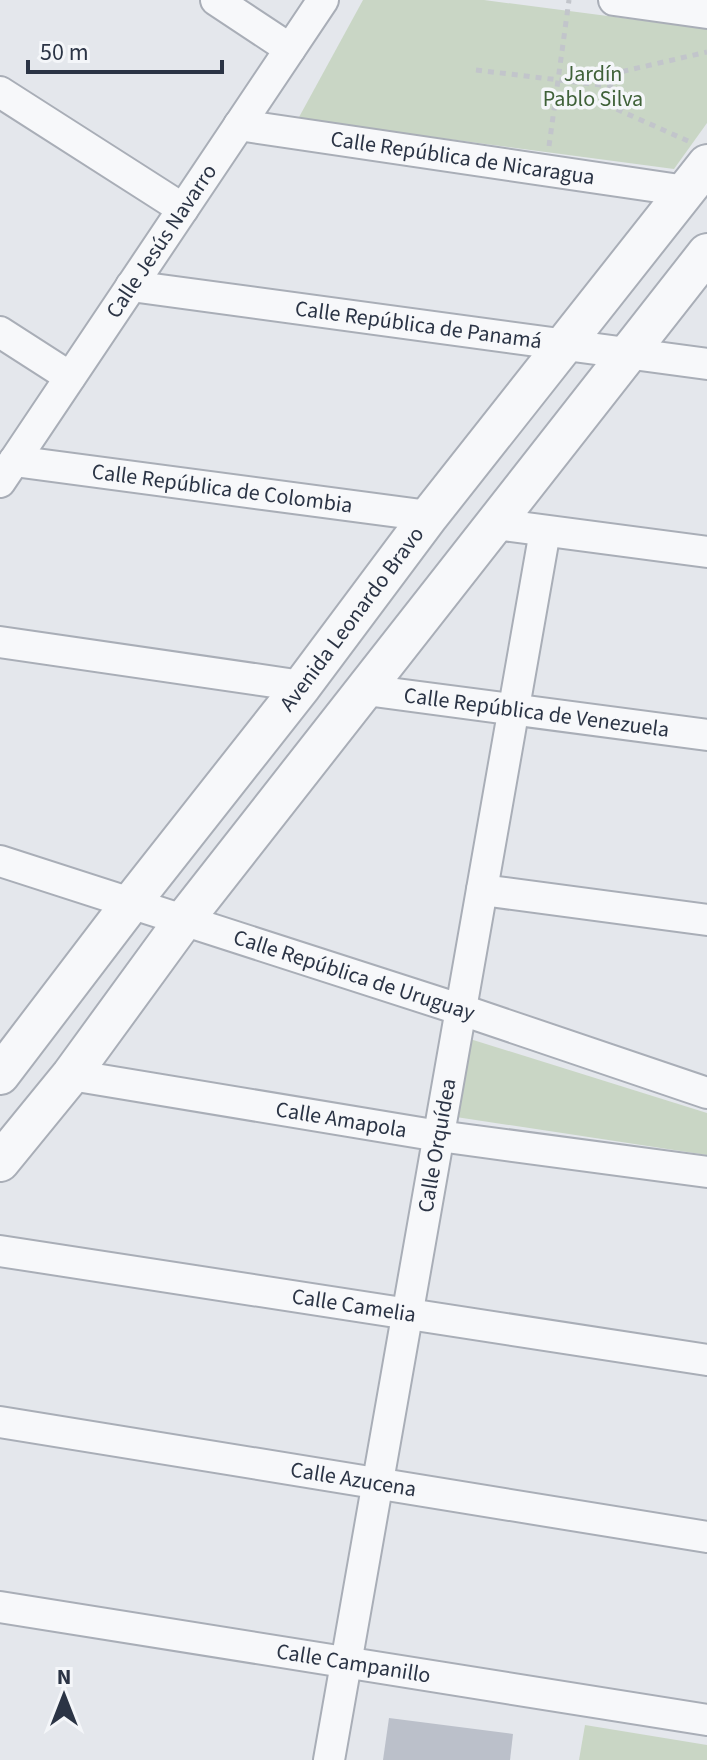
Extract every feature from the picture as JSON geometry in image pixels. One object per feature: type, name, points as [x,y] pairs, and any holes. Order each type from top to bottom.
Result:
[{"type":"street","points":[[216,0],[290,49]]},
{"type":"street","name":"Calle Jesús Navarro","points":[[7,471],[323,0]]},
{"type":"street","points":[[614,0],[707,13]]},
{"type":"street","points":[[0,92],[183,209]]},
{"type":"street","name":"Calle República de Nicaragua","points":[[239,125],[546,170],[696,166]]},
{"type":"street","name":"Avenida Leonardo Bravo","points":[[2,1069],[302,686],[696,166]]},
{"type":"street","points":[[0,1162],[71,1075],[184,920],[707,253]]},
{"type":"street","name":"Calle República de Panamá","points":[[131,286],[707,364]]},
{"type":"street","points":[[0,332],[70,377]]},
{"type":"street","name":"Calle República de Colombia","points":[[7,471],[429,516]]},
{"type":"street","points":[[495,524],[707,552]]},
{"type":"street","name":"Calle Orquídea","points":[[329,1760],[545,531]]},
{"type":"street","points":[[0,642],[302,686]]},
{"type":"street","name":"Calle República de Venezuela","points":[[366,690],[707,735]]},
{"type":"street","name":"Calle República de Uruguay","points":[[0,861],[462,1010],[707,1093]]},
{"type":"street","points":[[482,890],[707,920]]},
{"type":"street","name":"Calle Amapola","points":[[71,1075],[439,1136],[707,1172]]},
{"type":"street","name":"Calle Camelia","points":[[0,1251],[707,1360]]},
{"type":"street","name":"Calle Azucena","points":[[0,1422],[707,1537]]},
{"type":"street","name":"Calle Campanillo","points":[[0,1607],[707,1720]]},
{"type":"path","points":[[546,170],[569,0]]},
{"type":"path","points":[[696,166],[614,108],[620,72],[707,52]]},
{"type":"path","points":[[476,70],[617,87]]},
{"type":"green space","name":"Jardín Pablo Silva","points":[[363,0],[484,0],[707,29],[707,123],[674,169],[298,119]]},
{"type":"green space","points":[[470,1039],[707,1113],[707,1155],[456,1117]]},
{"type":"green space","points":[[585,1725],[707,1745],[707,1760],[579,1760]]},
{"type":"building","points":[[389,1718],[513,1734],[510,1760],[383,1760]]}]
